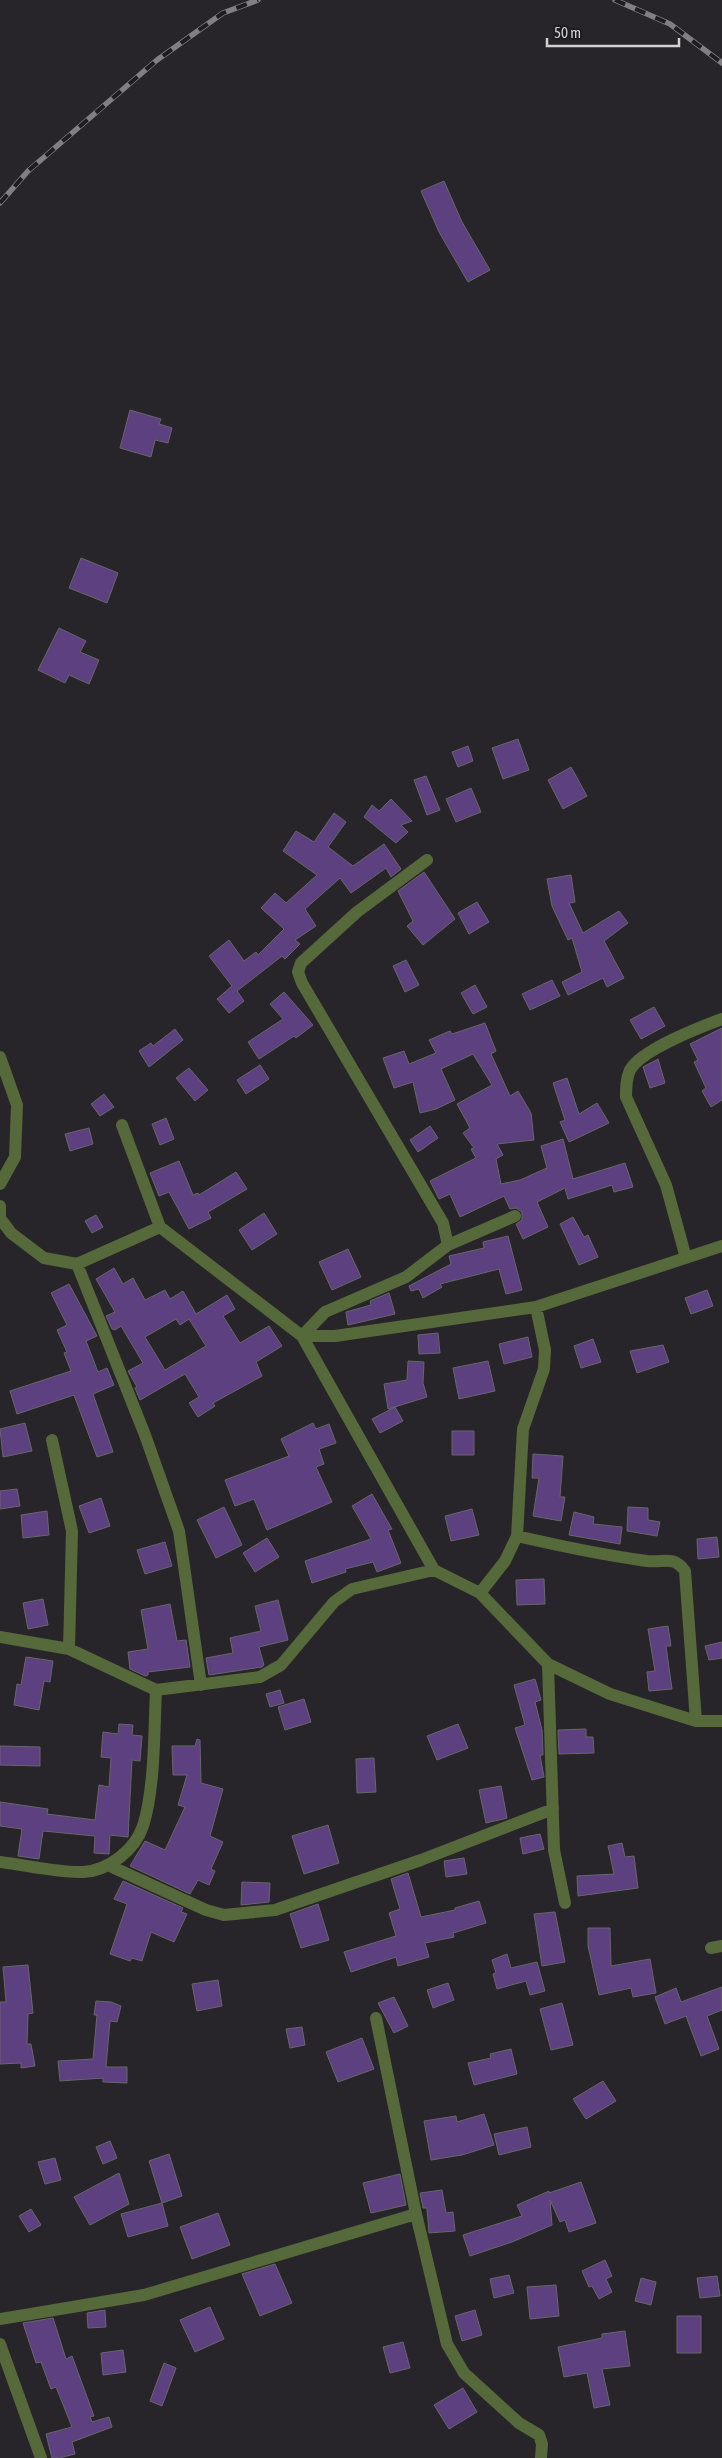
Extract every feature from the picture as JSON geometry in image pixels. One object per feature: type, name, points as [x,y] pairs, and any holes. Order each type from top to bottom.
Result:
[{"type":"street","points":[[427,860],[357,912],[301,963],[298,972],[302,983],[443,1222],[448,1245]]},
{"type":"street","points":[[686,1258],[666,1185],[626,1097],[626,1083],[630,1069],[644,1056],[698,1028],[722,1019]]},
{"type":"street","points":[[0,1057],[17,1105],[15,1157],[0,1184]]},
{"type":"street","points":[[122,1125],[160,1227],[302,1336],[434,1570],[480,1593],[548,1664],[610,1694],[696,1721],[722,1721]]},
{"type":"street","points":[[0,1206],[0,1218],[11,1234],[44,1258],[77,1264],[160,1227]]},
{"type":"street","points":[[302,1336],[325,1312],[406,1277],[448,1245],[514,1216]]},
{"type":"street","points":[[302,1336],[335,1336],[536,1307],[722,1246]]},
{"type":"street","points":[[77,1264],[145,1435],[179,1531],[201,1685]]},
{"type":"street","points":[[480,1593],[505,1561],[517,1536],[523,1429],[544,1369],[545,1350],[536,1307]]},
{"type":"street","points":[[52,1440],[72,1531],[69,1649]]},
{"type":"street","points":[[517,1536],[595,1554],[656,1562],[674,1560],[679,1564],[685,1571],[696,1721]]},
{"type":"street","points":[[0,1637],[69,1649],[156,1690],[260,1677],[281,1665],[334,1602],[352,1590],[434,1570]]},
{"type":"street","points":[[548,1664],[554,1850],[565,1903]]},
{"type":"street","points":[[0,1862],[84,1872],[110,1866],[127,1851],[142,1827],[150,1788],[156,1690]]},
{"type":"street","points":[[110,1866],[206,1910],[224,1915],[275,1910],[421,1860],[552,1808]]},
{"type":"street","points":[[376,2018],[416,2214],[447,2344],[464,2373],[519,2423],[539,2435],[542,2444],[541,2458]]},
{"type":"street","points":[[0,2319],[144,2295],[416,2214]]},
{"type":"street","points":[[0,2344],[41,2458]]},
{"type":"building","points":[[444,181],[462,222],[490,270],[468,282],[439,232],[421,191]]},
{"type":"building","points":[[130,410],[161,419],[159,424],[172,428],[168,443],[155,440],[151,457],[120,448]]},
{"type":"building","points":[[81,558],[118,573],[107,603],[69,588]]},
{"type":"building","points":[[59,628],[86,641],[80,652],[99,660],[89,684],[69,675],[65,683],[38,670]]},
{"type":"building","points":[[518,739],[529,770],[503,779],[492,748]]},
{"type":"building","points":[[468,746],[473,761],[458,767],[452,752]]},
{"type":"building","points":[[571,767],[587,796],[563,809],[548,780]]},
{"type":"building","points":[[426,776],[440,810],[427,815],[414,780]]},
{"type":"building","points":[[471,788],[481,812],[456,822],[446,799]]},
{"type":"building","points":[[391,799],[412,821],[401,825],[408,832],[396,843],[364,817],[372,805],[379,811]]},
{"type":"building","points":[[334,813],[346,822],[328,847],[353,866],[384,844],[401,869],[391,877],[386,868],[351,893],[340,878],[305,909],[316,926],[295,940],[300,944],[285,959],[282,956],[237,991],[244,1001],[229,1013],[217,999],[232,986],[209,956],[229,940],[244,961],[256,952],[258,955],[284,929],[261,908],[275,893],[286,903],[317,875],[283,851],[296,831],[314,842]]},
{"type":"building","points":[[424,872],[455,919],[423,945],[407,926],[413,921],[398,891]]},
{"type":"building","points":[[571,875],[575,902],[569,903],[583,933],[619,911],[628,923],[604,941],[624,978],[607,987],[603,978],[568,995],[562,982],[582,972],[572,938],[568,940],[552,906],[547,879]]},
{"type":"building","points":[[477,902],[489,922],[469,934],[458,913]]},
{"type":"building","points":[[406,960],[419,985],[405,992],[393,966]]},
{"type":"building","points":[[552,980],[560,996],[530,1010],[522,994]]},
{"type":"building","points":[[475,985],[487,1007],[473,1014],[461,993]]},
{"type":"building","points":[[284,992],[313,1025],[296,1038],[294,1036],[259,1059],[248,1042],[283,1019],[270,1004]]},
{"type":"building","points":[[654,1007],[665,1026],[641,1039],[630,1020]]},
{"type":"building","points":[[485,1023],[496,1051],[491,1054],[510,1096],[518,1091],[531,1113],[534,1140],[497,1144],[503,1155],[496,1159],[501,1184],[520,1180],[547,1168],[541,1146],[563,1139],[573,1179],[625,1163],[633,1187],[614,1192],[612,1185],[568,1199],[565,1188],[537,1202],[548,1227],[523,1239],[516,1224],[522,1220],[522,1212],[516,1208],[510,1209],[504,1196],[460,1217],[450,1194],[439,1199],[430,1181],[476,1158],[471,1149],[474,1148],[463,1133],[470,1128],[457,1104],[492,1085],[473,1054],[441,1069],[455,1100],[436,1109],[420,1113],[413,1082],[394,1088],[383,1058],[404,1051],[409,1064],[436,1053],[429,1040],[450,1031],[452,1034]]},
{"type":"building","points":[[722,1028],[722,1100],[711,1107],[702,1091],[706,1088],[694,1062],[698,1060],[690,1044]]},
{"type":"building","points":[[175,1029],[183,1040],[149,1067],[139,1051],[151,1043],[153,1046]]},
{"type":"building","points":[[658,1059],[665,1083],[650,1088],[643,1067]]},
{"type":"building","points":[[260,1065],[269,1079],[246,1094],[237,1080]]},
{"type":"building","points":[[189,1068],[208,1090],[195,1101],[176,1078]]},
{"type":"building","points":[[567,1078],[579,1114],[597,1103],[609,1123],[569,1142],[560,1122],[565,1120],[553,1083]]},
{"type":"building","points":[[104,1094],[114,1107],[100,1116],[91,1104]]},
{"type":"building","points":[[166,1118],[174,1139],[160,1145],[152,1124]]},
{"type":"building","points":[[430,1126],[438,1138],[418,1152],[410,1140]]},
{"type":"building","points":[[89,1128],[93,1144],[70,1151],[65,1134]]},
{"type":"building","points":[[179,1161],[193,1195],[198,1193],[199,1195],[236,1172],[247,1189],[208,1212],[211,1218],[189,1229],[169,1192],[159,1196],[150,1173]]},
{"type":"building","points":[[264,1213],[277,1234],[252,1250],[239,1230]]},
{"type":"building","points":[[96,1215],[103,1227],[92,1233],[85,1221]]},
{"type":"building","points":[[573,1217],[584,1237],[588,1235],[598,1257],[579,1265],[560,1224]]},
{"type":"building","points":[[508,1236],[522,1290],[506,1294],[499,1269],[440,1284],[442,1287],[423,1298],[419,1289],[411,1291],[409,1286],[451,1264],[449,1256],[484,1248],[483,1242]]},
{"type":"building","points":[[348,1249],[361,1277],[332,1290],[319,1262]]},
{"type":"building","points":[[114,1268],[123,1284],[133,1278],[145,1300],[165,1290],[170,1299],[183,1291],[196,1314],[227,1295],[235,1309],[223,1316],[240,1343],[269,1326],[282,1346],[256,1362],[262,1376],[213,1403],[215,1406],[198,1417],[189,1403],[199,1397],[185,1374],[140,1400],[135,1388],[137,1387],[128,1371],[143,1363],[121,1326],[115,1330],[112,1329],[106,1316],[115,1312],[96,1279]],"holes":[[[176,1319],[180,1325],[189,1319],[206,1346],[165,1370],[145,1337]]]},
{"type":"building","points":[[69,1284],[97,1336],[86,1341],[98,1372],[107,1368],[114,1385],[93,1394],[113,1452],[97,1457],[74,1395],[17,1414],[10,1391],[71,1371],[64,1353],[67,1352],[57,1330],[67,1325],[51,1293]]},
{"type":"building","points":[[707,1290],[713,1306],[691,1314],[685,1298]]},
{"type":"building","points":[[389,1293],[395,1314],[348,1325],[346,1312],[371,1305],[370,1301]]},
{"type":"building","points":[[438,1333],[440,1353],[419,1354],[418,1335]]},
{"type":"building","points":[[528,1337],[532,1357],[504,1364],[499,1344]]},
{"type":"building","points":[[593,1339],[601,1362],[581,1368],[574,1346]]},
{"type":"building","points":[[663,1345],[669,1362],[637,1373],[630,1351]]},
{"type":"building","points":[[408,1361],[424,1362],[423,1383],[427,1397],[388,1409],[384,1384],[407,1380]]},
{"type":"building","points":[[488,1361],[495,1391],[459,1399],[453,1368]]},
{"type":"building","points":[[395,1407],[403,1421],[380,1433],[372,1419]]},
{"type":"building","points":[[25,1423],[32,1451],[3,1457],[0,1429]]},
{"type":"building","points":[[313,1423],[316,1429],[329,1424],[336,1443],[319,1449],[324,1464],[316,1467],[332,1502],[267,1530],[254,1499],[235,1506],[225,1480],[289,1456],[281,1439]]},
{"type":"building","points":[[452,1431],[474,1431],[474,1455],[452,1455]]},
{"type":"building","points":[[533,1454],[563,1456],[560,1497],[565,1497],[561,1521],[533,1516],[539,1478],[532,1478]]},
{"type":"building","points":[[17,1489],[20,1506],[0,1509],[0,1491]]},
{"type":"building","points":[[372,1494],[392,1529],[388,1530],[401,1563],[377,1572],[373,1562],[345,1569],[346,1572],[312,1583],[305,1561],[371,1539],[352,1506]]},
{"type":"building","points":[[101,1498],[110,1526],[89,1533],[79,1506]]},
{"type":"building","points":[[224,1507],[242,1545],[216,1558],[197,1520]]},
{"type":"building","points":[[628,1507],[648,1508],[648,1520],[660,1522],[657,1536],[627,1531]]},
{"type":"building","points":[[472,1509],[479,1535],[451,1541],[445,1516]]},
{"type":"building","points":[[47,1511],[49,1535],[23,1538],[21,1515]]},
{"type":"building","points":[[574,1512],[594,1517],[593,1524],[622,1527],[620,1544],[569,1535]]},
{"type":"building","points":[[717,1537],[719,1557],[698,1559],[697,1539]]},
{"type":"building","points":[[267,1538],[279,1557],[255,1572],[243,1553]]},
{"type":"building","points":[[165,1542],[172,1566],[145,1574],[137,1550]]},
{"type":"building","points":[[544,1579],[545,1604],[517,1605],[516,1580]]},
{"type":"building","points":[[43,1599],[48,1625],[28,1629],[23,1603]]},
{"type":"building","points":[[278,1600],[288,1640],[259,1647],[264,1665],[262,1667],[209,1675],[206,1658],[233,1653],[230,1638],[261,1631],[255,1606]]},
{"type":"building","points":[[170,1604],[177,1641],[186,1640],[190,1667],[148,1672],[148,1675],[145,1676],[130,1669],[128,1652],[148,1649],[141,1610]]},
{"type":"building","points":[[668,1626],[671,1646],[666,1646],[672,1689],[649,1691],[647,1672],[655,1671],[648,1629]]},
{"type":"building","points":[[722,1642],[722,1658],[709,1660],[705,1646]]},
{"type":"building","points":[[26,1657],[53,1661],[50,1682],[44,1681],[39,1710],[14,1705],[17,1684],[21,1685]]},
{"type":"building","points":[[535,1679],[541,1700],[535,1702],[542,1730],[543,1755],[540,1755],[544,1777],[532,1780],[515,1728],[525,1725],[514,1685]]},
{"type":"building","points":[[280,1690],[284,1703],[270,1707],[266,1694]]},
{"type":"building","points":[[304,1699],[311,1722],[285,1730],[278,1707]]},
{"type":"building","points":[[119,1724],[133,1725],[132,1735],[142,1736],[140,1761],[132,1760],[128,1837],[110,1835],[109,1854],[94,1853],[95,1836],[43,1831],[39,1859],[18,1856],[22,1829],[0,1826],[0,1802],[48,1809],[47,1814],[95,1820],[99,1785],[109,1787],[111,1758],[101,1757],[103,1732],[118,1734]]},
{"type":"building","points":[[458,1724],[468,1748],[437,1760],[427,1736]]},
{"type":"building","points":[[586,1729],[586,1737],[593,1737],[594,1753],[559,1754],[558,1730]]},
{"type":"building","points":[[197,1739],[200,1740],[201,1783],[223,1789],[210,1836],[223,1842],[211,1869],[215,1871],[209,1885],[198,1880],[190,1894],[130,1866],[145,1841],[165,1850],[185,1807],[178,1805],[187,1775],[173,1775],[172,1746],[195,1746]]},
{"type":"building","points":[[0,1746],[40,1747],[40,1766],[0,1765]]},
{"type":"building","points":[[374,1758],[376,1792],[357,1793],[356,1759]]},
{"type":"building","points":[[501,1786],[507,1818],[486,1823],[479,1790]]},
{"type":"building","points":[[328,1825],[339,1863],[304,1874],[292,1836]]},
{"type":"building","points":[[540,1834],[544,1849],[523,1854],[520,1838]]},
{"type":"building","points":[[622,1843],[625,1857],[634,1856],[638,1888],[578,1896],[577,1876],[614,1874],[608,1846]]},
{"type":"building","points":[[464,1858],[467,1874],[446,1877],[444,1861]]},
{"type":"building","points":[[408,1873],[421,1917],[455,1910],[455,1908],[479,1901],[486,1923],[453,1933],[454,1937],[425,1943],[429,1957],[398,1966],[396,1957],[351,1972],[344,1952],[396,1936],[389,1913],[400,1909],[391,1879]]},
{"type":"building","points":[[123,1881],[183,1908],[181,1912],[187,1914],[174,1942],[151,1932],[142,1961],[132,1958],[130,1961],[110,1954],[127,1904],[114,1899]]},
{"type":"building","points":[[242,1882],[270,1883],[269,1902],[241,1905]]},
{"type":"building","points":[[318,1904],[329,1940],[301,1948],[290,1914]]},
{"type":"building","points":[[555,1912],[565,1962],[542,1966],[534,1914]]},
{"type":"building","points":[[588,1928],[610,1928],[611,1966],[650,1959],[656,1993],[633,1997],[631,1988],[599,1995],[588,1946]]},
{"type":"building","points":[[507,1954],[511,1968],[537,1962],[545,1991],[530,1995],[526,1981],[497,1989],[493,1974],[496,1973],[492,1960]]},
{"type":"building","points":[[28,1965],[33,2013],[28,2014],[27,2044],[31,2044],[35,2066],[21,2068],[21,2063],[0,2064],[0,2002],[6,2002],[3,1967]]},
{"type":"building","points":[[218,1980],[222,2006],[197,2011],[192,1984]]},
{"type":"building","points":[[448,1983],[454,2000],[433,2008],[427,1990]]},
{"type":"building","points":[[722,1987],[722,2010],[707,2016],[719,2049],[701,2056],[686,2016],[665,2024],[655,1997],[676,1988],[681,2002]]},
{"type":"building","points":[[394,1997],[408,2026],[394,2033],[378,2003]]},
{"type":"building","points":[[96,2001],[111,2002],[121,2006],[117,2022],[110,2021],[106,2067],[127,2067],[127,2083],[103,2082],[103,2078],[60,2081],[58,2061],[93,2059],[97,2015],[94,2015]]},
{"type":"building","points":[[562,2003],[573,2045],[551,2050],[540,2009]]},
{"type":"building","points":[[302,2027],[305,2045],[290,2048],[286,2029]]},
{"type":"building","points":[[362,2038],[374,2069],[338,2082],[326,2052]]},
{"type":"building","points":[[511,2049],[517,2074],[474,2085],[468,2063],[491,2058],[490,2054]]},
{"type":"building","points":[[603,2081],[616,2101],[586,2119],[573,2099]]},
{"type":"building","points":[[484,2114],[494,2145],[462,2155],[431,2160],[424,2121],[456,2116],[457,2122]]},
{"type":"building","points":[[527,2127],[531,2147],[499,2155],[494,2134]]},
{"type":"building","points":[[110,2141],[117,2158],[103,2164],[96,2147]]},
{"type":"building","points":[[169,2154],[182,2196],[162,2203],[149,2161]]},
{"type":"building","points":[[55,2158],[61,2180],[45,2184],[38,2162]]},
{"type":"building","points":[[119,2173],[129,2204],[90,2225],[74,2197]]},
{"type":"building","points":[[400,2174],[406,2205],[371,2213],[363,2183]]},
{"type":"building","points":[[581,2182],[596,2223],[569,2232],[565,2220],[560,2222],[550,2200],[552,2225],[512,2242],[470,2256],[463,2235],[522,2216],[517,2205],[549,2191],[549,2193]]},
{"type":"building","points":[[442,2190],[446,2213],[453,2212],[455,2231],[429,2233],[427,2208],[423,2208],[420,2193]]},
{"type":"building","points":[[162,2203],[168,2226],[128,2237],[121,2214]]},
{"type":"building","points":[[31,2209],[41,2225],[29,2232],[19,2216]]},
{"type":"building","points":[[218,2213],[230,2245],[192,2259],[180,2227]]},
{"type":"building","points":[[605,2260],[612,2276],[606,2279],[612,2292],[599,2299],[592,2286],[589,2287],[582,2271]]},
{"type":"building","points":[[275,2264],[292,2303],[260,2316],[242,2274]]},
{"type":"building","points":[[509,2275],[514,2293],[494,2298],[490,2279]]},
{"type":"building","points":[[717,2276],[720,2296],[700,2298],[697,2278]]},
{"type":"building","points":[[641,2278],[656,2282],[651,2305],[635,2301]]},
{"type":"building","points":[[556,2285],[559,2316],[530,2319],[527,2287]]},
{"type":"building","points":[[210,2307],[224,2339],[195,2352],[180,2320]]},
{"type":"building","points":[[105,2310],[106,2327],[88,2328],[87,2313]]},
{"type":"building","points":[[475,2310],[482,2335],[462,2341],[455,2316]]},
{"type":"building","points":[[677,2316],[701,2316],[701,2353],[677,2353]]},
{"type":"building","points":[[53,2318],[66,2359],[72,2356],[94,2416],[90,2417],[92,2422],[109,2417],[112,2427],[72,2442],[75,2454],[59,2458],[52,2458],[46,2434],[72,2427],[56,2387],[51,2389],[41,2362],[36,2363],[23,2323]]},
{"type":"building","points":[[625,2331],[630,2366],[602,2369],[610,2405],[594,2408],[587,2373],[564,2377],[558,2347],[602,2338],[602,2334]]},
{"type":"building","points":[[403,2342],[410,2368],[390,2373],[383,2347]]},
{"type":"building","points":[[123,2350],[126,2372],[103,2375],[101,2353]]},
{"type":"building","points":[[164,2363],[176,2368],[162,2406],[150,2401]]},
{"type":"building","points":[[463,2388],[477,2412],[449,2429],[434,2405]]},
{"type":"railway","points":[[0,203],[28,171],[157,60],[223,13],[258,0]]},
{"type":"railway","points":[[615,0],[670,24],[722,63]]}]
